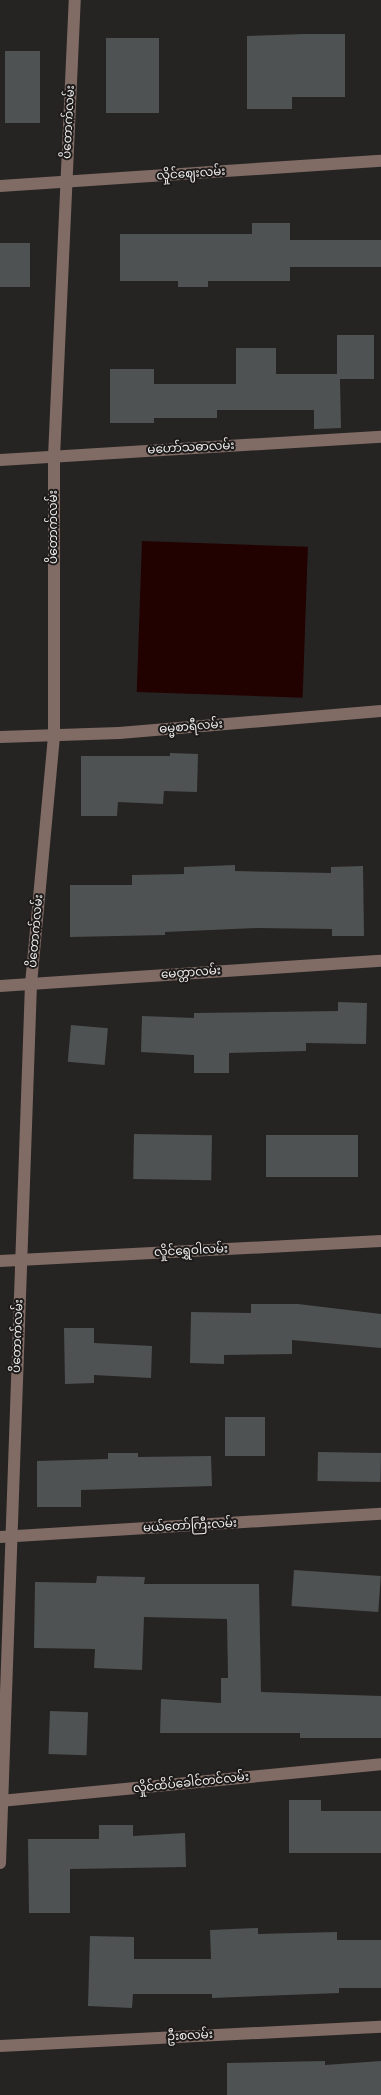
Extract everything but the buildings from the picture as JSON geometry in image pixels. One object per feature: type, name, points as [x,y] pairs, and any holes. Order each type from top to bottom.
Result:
[{"type":"street","name":"ပိတောက်လမ်း","points":[[0,1863],[6,1537],[31,984],[54,736],[54,457],[75,0]]},
{"type":"street","name":"လှိုင်ဈေးလမ်း","points":[[0,186],[381,161]]},
{"type":"street","name":"မဟော်သဓာလမ်း","points":[[0,460],[381,437]]},
{"type":"street","name":"ဓမ္မစာရီလမ်း","points":[[0,737],[119,733],[381,711]]},
{"type":"street","name":"မေတ္တာလမ်း","points":[[0,986],[381,961]]},
{"type":"street","name":"လှိုင်ရွှေဝါလမ်း","points":[[0,1262],[381,1241]]},
{"type":"street","name":"မယ်တော်ကြီးလမ်း","points":[[6,1537],[381,1514]]},
{"type":"street","name":"လှိုင်ထိပ်ခေါင်တင်လမ်း","points":[[1,1801],[381,1764]]},
{"type":"street","name":"ဦးစလမ်း","points":[[0,2046],[381,2027]]},
{"type":"shaded area","points":[[142,541],[308,547],[303,698],[137,692]]}]
